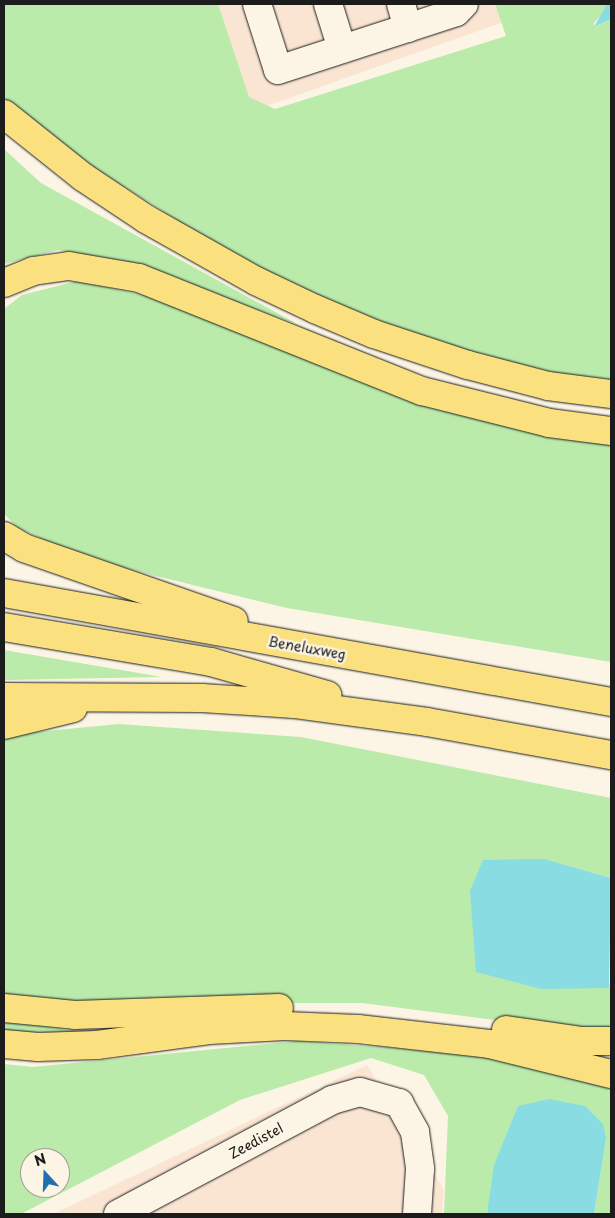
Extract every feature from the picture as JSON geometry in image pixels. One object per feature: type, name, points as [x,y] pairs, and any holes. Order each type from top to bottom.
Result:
[{"type":"highway","points":[[4,114],[83,177],[146,219],[256,282],[374,334],[468,365],[548,386],[611,394]]},
{"type":"highway","points":[[4,283],[33,271],[69,266],[139,278],[422,391],[549,423],[611,431]]},
{"type":"highway","points":[[4,536],[24,548],[318,650]]},
{"type":"highway","name":"Beneluxweg","points":[[4,593],[611,702]]},
{"type":"highway","points":[[4,626],[210,662],[428,722]]},
{"type":"highway","points":[[4,697],[126,697],[294,704],[428,722],[611,755]]},
{"type":"highway","points":[[4,725],[126,697]]},
{"type":"highway","points":[[4,1008],[75,1015],[277,1008],[359,1010],[441,1018],[547,1037],[611,1041]]},
{"type":"highway","points":[[4,1044],[38,1048],[97,1045],[237,1028],[358,1029],[489,1044],[611,1074]]},
{"type":"street","points":[[257,4],[278,70],[342,49],[404,16],[456,12],[464,4]]},
{"type":"street","points":[[328,4],[342,49]]},
{"type":"street","name":"Zeedistel","points":[[118,1214],[332,1100],[360,1092],[399,1103],[415,1132],[420,1169],[417,1214]]},
{"type":"shaded area","points":[[194,4],[554,4],[205,128]]},
{"type":"shaded area","points":[[367,1065],[444,1190],[442,1214],[53,1214]]},
{"type":"green space","points":[[4,4],[218,4],[249,97],[275,109],[506,36],[495,4],[607,4],[606,10],[594,23],[595,27],[611,19],[611,384],[547,380],[375,321],[242,261],[34,130],[4,98]]},
{"type":"green space","points":[[4,149],[41,183],[297,324],[135,266],[58,250],[4,264]]},
{"type":"green space","points":[[77,281],[148,296],[611,444],[611,662],[287,608],[83,558],[17,527],[4,514],[4,309],[22,295]]},
{"type":"green space","points":[[4,650],[162,677],[4,680]]},
{"type":"green space","points":[[119,724],[301,737],[611,798],[611,878],[545,859],[609,988],[611,973],[611,1031],[534,1025],[362,1003],[32,1003],[4,994],[4,735]]},
{"type":"green space","points":[[4,1018],[85,1033],[4,1032]]},
{"type":"green space","points":[[298,1041],[477,1054],[611,1084],[611,1214],[594,1214],[606,1139],[488,1207],[487,1214],[444,1214],[448,1116],[424,1075],[371,1058],[240,1100],[70,1188],[70,1148],[20,1148],[20,1198],[52,1198],[21,1214],[4,1214],[4,1064],[33,1067]]},
{"type":"water","points":[[607,4],[611,4],[611,19],[594,27]]},
{"type":"water","points":[[545,859],[611,878],[609,988],[541,989],[476,972],[470,891],[483,860]]},
{"type":"water","points":[[549,1099],[585,1106],[603,1124],[606,1139],[594,1214],[487,1214],[494,1165],[518,1106]]}]
